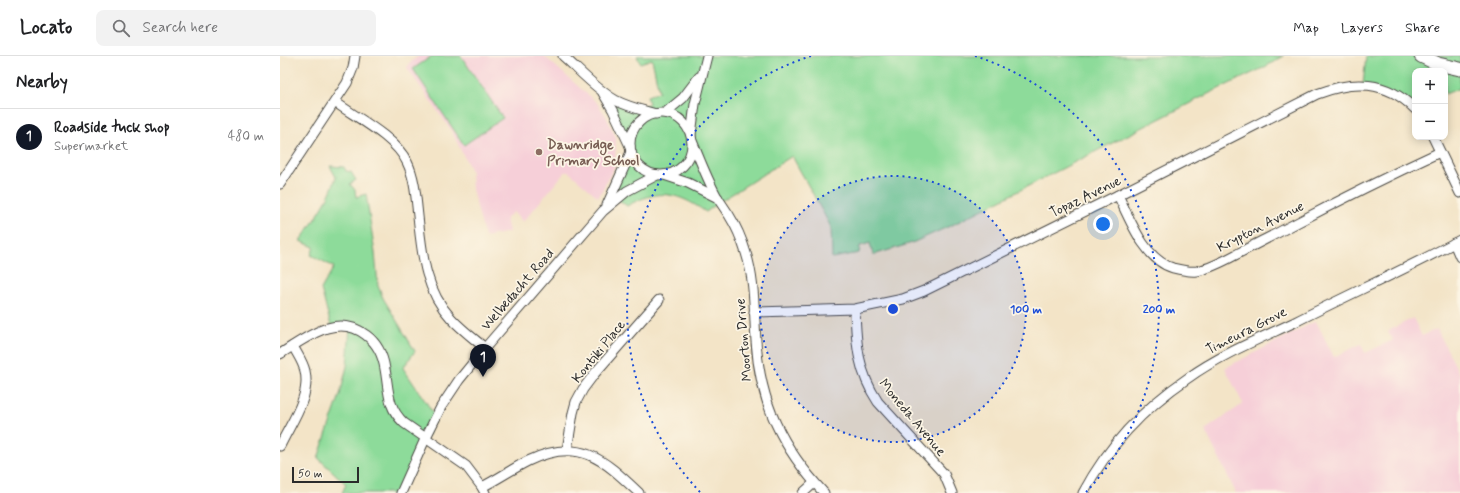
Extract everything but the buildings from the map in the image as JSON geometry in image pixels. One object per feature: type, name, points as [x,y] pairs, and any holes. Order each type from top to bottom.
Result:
[{"type":"highway","points":[[1421,56],[1438,64],[1460,69]]},
{"type":"street","points":[[280,184],[347,83],[353,68],[355,56]]},
{"type":"street","points":[[563,56],[603,92],[633,108],[680,120],[686,126],[692,138]]},
{"type":"street","points":[[660,175],[675,172],[685,164],[691,154],[695,104],[707,56]]},
{"type":"street","points":[[631,149],[632,135],[637,125],[646,118],[661,114],[683,98],[702,75]]},
{"type":"street","name":"Topaz Avenue","points":[[754,312],[855,309],[903,299],[924,291],[1317,94],[1329,90],[1346,85],[1358,84],[1374,86],[1387,90],[1400,97],[1412,107]]},
{"type":"street","points":[[603,92],[613,110],[635,160],[641,167],[648,172],[688,183],[718,198]]},
{"type":"street","points":[[335,102],[385,136],[401,152],[407,162],[414,188],[424,262],[429,283],[435,296],[451,319],[485,348]]},
{"type":"street","name":"Moorton Drive","points":[[692,138],[718,198],[734,224],[747,254],[752,282],[758,368],[762,389],[768,407],[787,446],[814,483],[824,493]]},
{"type":"street","points":[[1434,140],[1460,193]]},
{"type":"street","name":"Welbedacht Road","points":[[603,211],[613,193],[631,149]]},
{"type":"street","name":"Krypton Avenue","points":[[1118,195],[1145,248],[1160,263],[1172,268],[1197,271],[1230,257],[1440,152]]},
{"type":"street","name":"Welbedacht Road","points":[[401,493],[426,437],[448,395],[485,348],[603,211],[627,191],[660,175]]},
{"type":"street","points":[[1457,241],[1460,257]]},
{"type":"street","name":"Timeura Grove","points":[[1083,493],[1107,454],[1126,431],[1147,409],[1188,377],[1228,355],[1457,241]]},
{"type":"street","name":"Kontiki Place","points":[[567,450],[573,413],[576,402],[583,388],[594,373],[659,300]]},
{"type":"street","name":"Moneda Avenue","points":[[855,309],[861,367],[870,389],[878,402],[944,474],[952,493]]},
{"type":"street","points":[[280,354],[318,331],[332,326],[345,325],[362,331],[370,338],[380,351],[385,368],[389,395],[394,411],[404,423],[466,466],[483,490],[530,461],[548,454],[567,450],[594,456],[607,465],[639,493]]},
{"type":"street","points":[[280,446],[301,403],[306,388],[305,371],[293,346]]},
{"type":"street","points":[[803,493],[814,483]]},
{"type":"shaded area","name":"Dawnridge Primary School","points":[[419,56],[544,56],[597,103],[606,116],[616,138],[615,166],[598,197],[569,172],[565,172],[523,222],[513,212],[506,219],[509,232],[485,237],[472,189],[471,171],[451,130],[407,68],[408,64]]},
{"type":"shaded area","points":[[1413,318],[1422,336],[1437,329],[1460,375],[1460,493],[1236,493],[1205,430],[1243,404],[1225,368],[1316,321],[1334,357],[1361,344],[1365,353],[1393,340],[1388,331]]},
{"type":"green space","points":[[432,56],[461,56],[503,118],[464,145],[413,69]]},
{"type":"green space","points":[[637,56],[1284,56],[952,225],[912,243],[873,255],[870,243],[860,246],[859,253],[832,258],[831,227],[792,156],[706,212],[686,200],[668,195],[649,197],[638,200],[627,206],[612,195],[631,152],[613,110],[616,100],[634,108],[649,104],[647,96],[659,92],[652,59],[640,63]]},
{"type":"green space","points":[[1366,56],[1460,56],[1460,88],[1448,93],[1448,68],[1412,68],[1412,106],[1363,85]]},
{"type":"green space","points":[[330,166],[344,167],[346,171],[351,172],[356,180],[350,184],[355,190],[356,197],[366,194],[375,253],[378,286],[383,298],[415,351],[403,368],[436,417],[400,493],[342,493],[346,484],[318,458],[340,395],[347,366],[350,326],[331,326],[321,289],[334,267],[311,255],[314,247],[300,241],[321,210],[333,186],[336,177]]},
{"type":"place","name":"Dawnridge Primary School","points":[[539,152]]},
{"type":"place","name":"Roadside tuck shop","points":[[483,377]]}]
